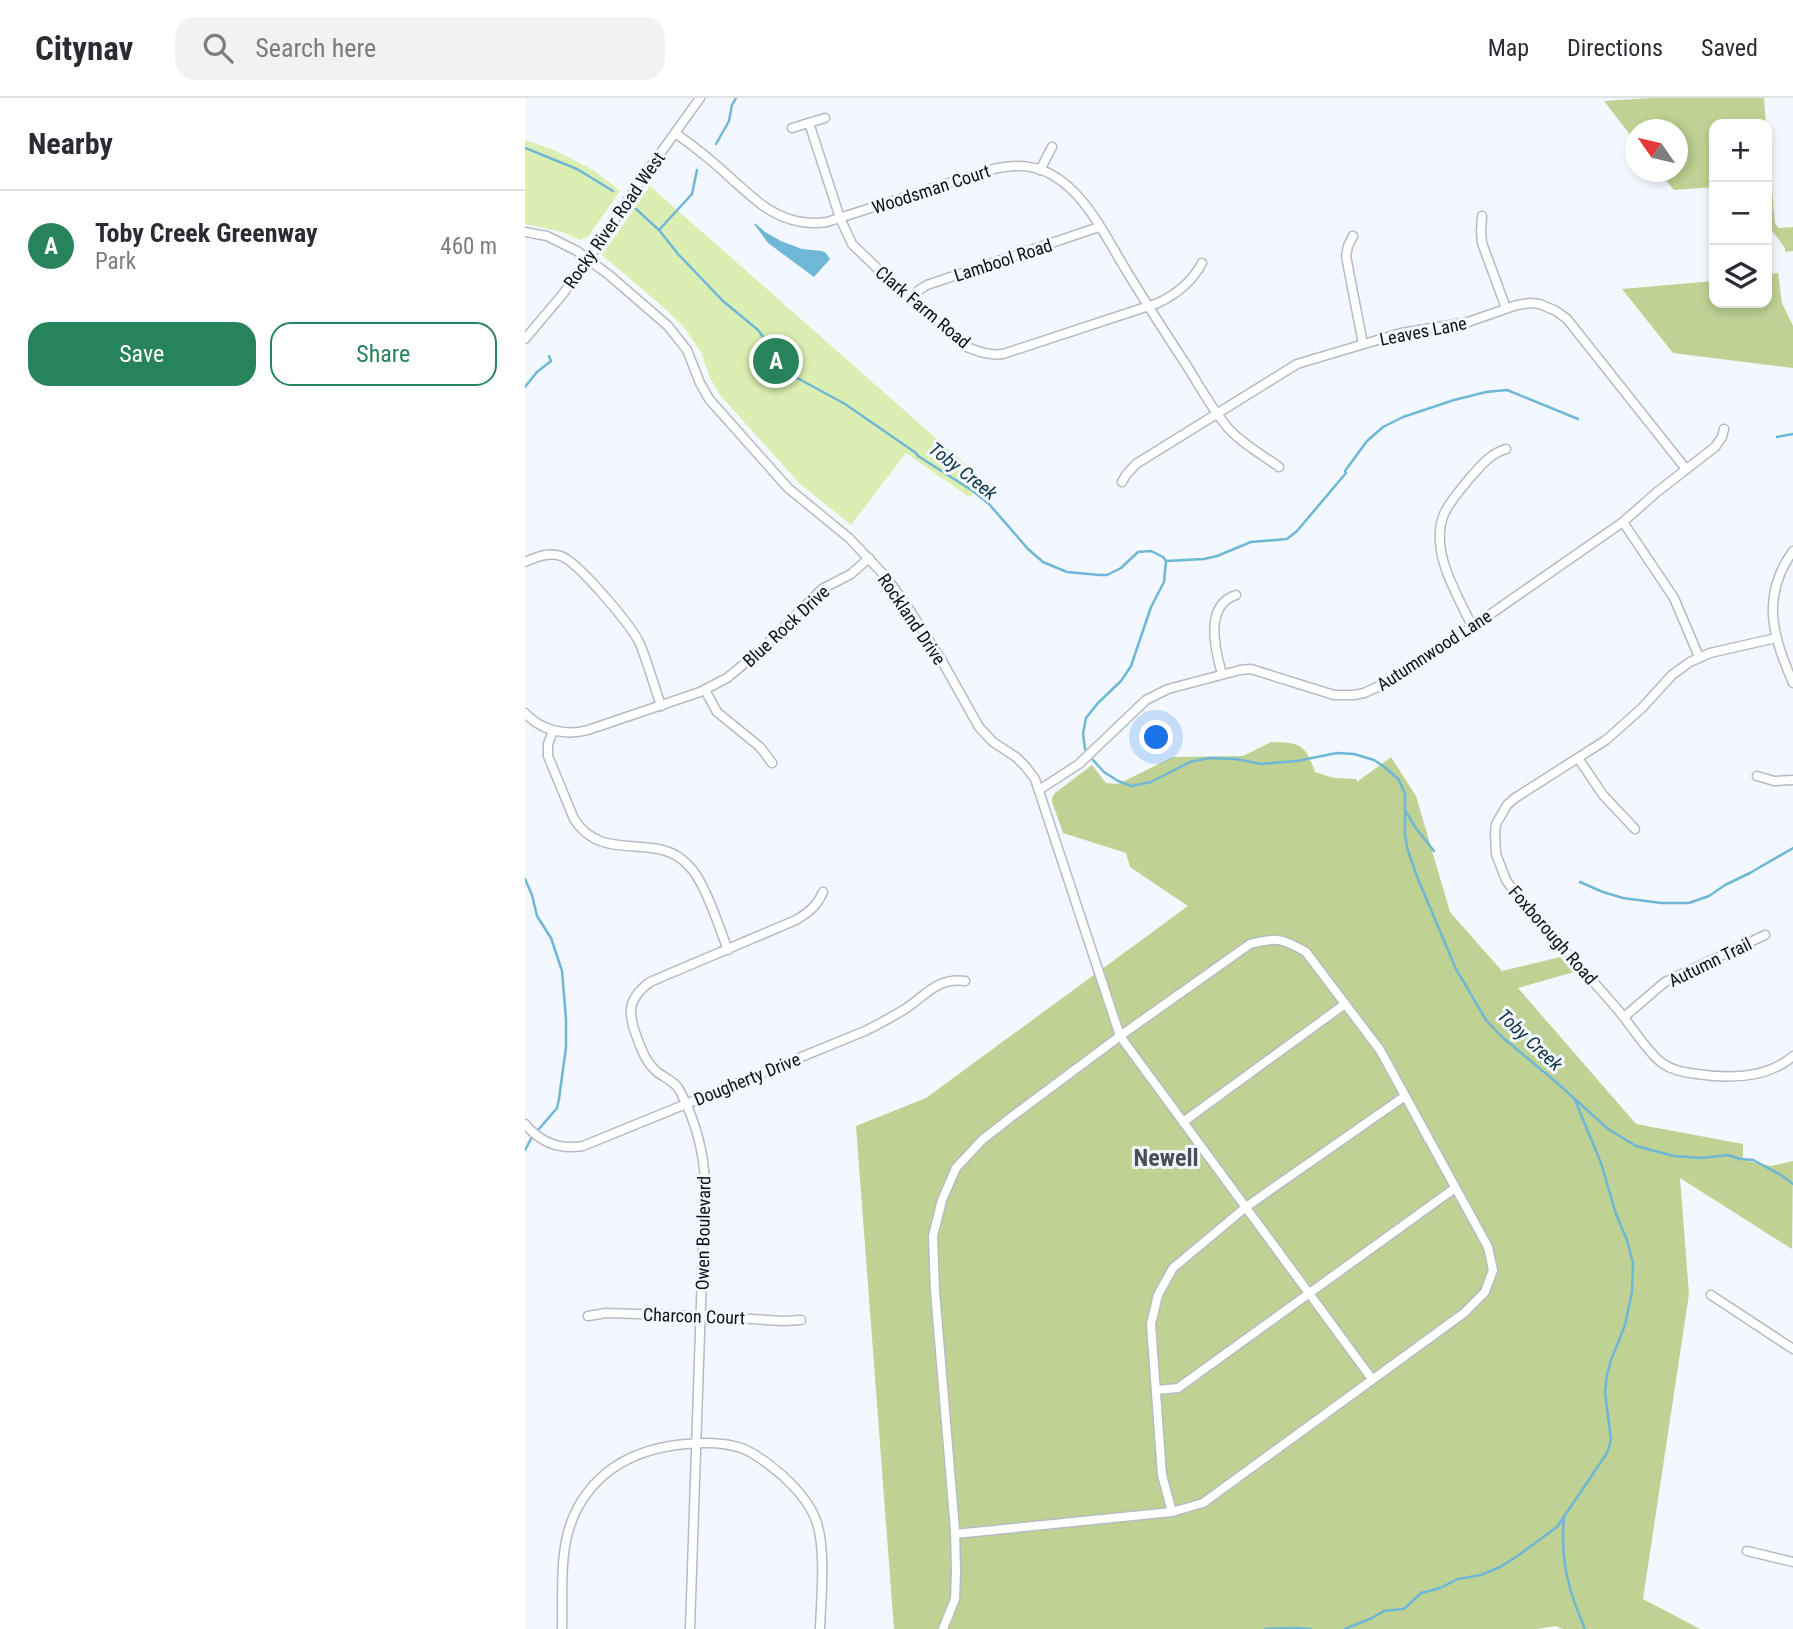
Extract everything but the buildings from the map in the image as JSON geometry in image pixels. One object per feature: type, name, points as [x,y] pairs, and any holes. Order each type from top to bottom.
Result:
[{"type":"street","name":"Rocky River Road West","points":[[525,339],[562,295],[700,98]]},
{"type":"street","points":[[792,128],[825,118]]},
{"type":"street","name":"Clark Farm Road","points":[[809,123],[846,233],[858,251],[964,346],[992,355],[1003,354],[1148,307],[1181,289],[1191,280],[1202,263]]},
{"type":"street","name":"Woodsman Court","points":[[675,133],[781,217],[814,223],[841,218],[1010,165],[1025,166],[1059,178],[1086,206],[1217,413],[1236,436],[1279,467]]},
{"type":"street","points":[[1040,170],[1052,147]]},
{"type":"street","points":[[1482,216],[1482,243],[1506,308]]},
{"type":"street","name":"Lambool Road","points":[[912,300],[919,290],[927,285],[1099,227]]},
{"type":"street","name":"Rockland Drive","points":[[525,232],[560,241],[588,259],[668,326],[687,350],[709,399],[738,434],[788,488],[828,520],[886,577],[942,661],[979,727],[993,742],[1016,757],[1035,779],[1120,1036],[1372,1379]]},
{"type":"street","points":[[1353,236],[1346,256],[1363,344]]},
{"type":"street","name":"Leaves Lane","points":[[1122,482],[1131,468],[1297,364],[1412,330],[1468,323],[1506,308],[1530,303],[1551,308],[1567,320],[1686,469]]},
{"type":"street","name":"Autumnwood Lane","points":[[1039,790],[1079,764],[1146,700],[1168,689],[1240,670],[1251,670],[1334,695],[1364,693],[1384,684],[1623,522],[1715,447],[1724,429]]},
{"type":"street","points":[[1472,626],[1441,554],[1442,522],[1449,505],[1487,458],[1506,449]]},
{"type":"street","points":[[1623,522],[1674,598],[1699,657]]},
{"type":"street","points":[[1793,551],[1783,567],[1775,592],[1773,622],[1776,638],[1793,682]]},
{"type":"street","points":[[525,562],[553,554],[573,563],[634,631],[661,706]]},
{"type":"street","name":"Blue Rock Drive","points":[[553,731],[582,732],[705,690],[727,678],[744,666],[822,589],[851,574],[869,558]]},
{"type":"street","points":[[1222,674],[1216,652],[1215,628],[1222,604],[1236,595]]},
{"type":"street","name":"Foxborough Road","points":[[1776,638],[1699,657],[1672,675],[1606,740],[1515,798],[1496,824],[1495,832],[1496,854],[1506,880],[1658,1059],[1681,1072],[1743,1077],[1771,1070],[1793,1056]]},
{"type":"street","points":[[705,690],[716,712],[760,747],[772,763]]},
{"type":"street","points":[[525,713],[540,726],[553,731],[548,744],[548,756],[579,827],[591,838],[607,844],[661,849],[683,860],[697,876],[728,950]]},
{"type":"street","points":[[1579,758],[1603,795],[1636,829]]},
{"type":"street","points":[[1757,776],[1774,781],[1793,780]]},
{"type":"street","name":"Owen Boulevard","points":[[690,1629],[704,1166],[696,1129],[686,1104],[678,1087],[657,1072],[644,1055],[631,1021],[631,1006],[636,994],[650,982],[796,920],[810,911],[823,892]]},
{"type":"street","name":"Autumn Trail","points":[[1624,1017],[1665,982],[1765,935]]},
{"type":"street","points":[[943,1629],[955,1598],[956,1571],[933,1236],[941,1200],[955,1168],[982,1140],[1120,1036],[1250,944],[1271,938],[1290,943],[1306,952],[1380,1049],[1488,1247],[1493,1270],[1485,1292],[1464,1313],[1203,1503],[1172,1512],[955,1534]]},
{"type":"street","name":"Dougherty Drive","points":[[525,1124],[544,1140],[563,1147],[583,1146],[865,1031],[950,980],[965,981]]},
{"type":"street","points":[[1183,1122],[1345,1004]]},
{"type":"street","points":[[1172,1512],[1163,1475],[1151,1324],[1158,1295],[1173,1268],[1246,1207],[1405,1096]]},
{"type":"street","points":[[1157,1390],[1178,1388],[1455,1188]]},
{"type":"street","points":[[1711,1295],[1793,1349]]},
{"type":"street","name":"Charcon Court","points":[[588,1317],[606,1312],[801,1320]]},
{"type":"street","points":[[562,1629],[566,1537],[588,1492],[610,1469],[630,1457],[653,1449],[697,1443],[731,1445],[747,1450],[792,1485],[809,1506],[817,1524],[821,1558],[820,1629]]},
{"type":"street","points":[[1747,1551],[1793,1562]]},
{"type":"green space","points":[[1764,98],[1766,119],[1709,119],[1709,187],[1674,190],[1667,182],[1688,182],[1688,119],[1625,119],[1625,128],[1604,101]]},
{"type":"green space","points":[[525,140],[554,150],[595,171],[620,191],[588,237],[580,240],[562,232],[525,224]]},
{"type":"green space","points":[[650,186],[988,484],[969,497],[906,453],[851,525],[799,483],[720,395],[710,378],[701,352],[683,326],[602,255]]},
{"type":"green space","points":[[1772,188],[1775,224],[1779,228],[1793,227],[1793,251],[1785,252],[1772,231]]},
{"type":"green space","points":[[1778,273],[1782,303],[1793,326],[1793,368],[1673,353],[1622,289],[1709,281],[1709,308],[1772,308],[1772,274]]},
{"type":"green space","points":[[1271,742],[1295,744],[1300,747],[1308,755],[1315,772],[1334,778],[1357,779],[1357,782],[1391,757],[1416,796],[1450,912],[1502,971],[1560,957],[1574,972],[1518,988],[1636,1124],[1743,1144],[1743,1160],[1771,1166],[1793,1161],[1792,1249],[1680,1178],[1689,1294],[1643,1599],[1700,1629],[1563,1629],[1556,1626],[1537,1629],[894,1629],[856,1126],[926,1098],[1188,906],[1130,867],[1126,853],[1063,833],[1052,802],[1055,793],[1092,765],[1106,783],[1118,784],[1173,757],[1243,756]]},
{"type":"water","points":[[754,224],[781,241],[802,249],[822,251],[830,259],[814,277],[768,243]]},
{"type":"waterway","points":[[716,144],[729,121],[736,98]]},
{"type":"waterway","name":"Toby Creek","points":[[525,148],[577,169],[613,191]]},
{"type":"waterway","points":[[659,230],[692,194],[697,170]]},
{"type":"waterway","name":"Toby Creek","points":[[636,209],[659,230],[723,301],[758,330],[790,374],[845,404],[973,491],[989,504],[1028,549],[1043,562],[1067,572],[1107,575],[1121,568],[1138,552],[1151,551],[1163,557],[1166,561],[1164,582],[1151,607],[1131,666],[1121,681],[1086,718],[1083,734],[1085,749]]},
{"type":"waterway","points":[[525,387],[537,372],[551,361],[549,356]]},
{"type":"waterway","points":[[1166,561],[1204,559],[1251,542],[1287,539],[1297,531],[1346,473],[1367,441],[1383,427],[1403,417],[1454,400],[1507,390],[1578,419]]},
{"type":"waterway","points":[[1777,437],[1793,434]]},
{"type":"waterway","name":"Toby Creek","points":[[1093,760],[1104,772],[1132,786],[1151,782],[1190,762],[1209,758],[1236,759],[1261,764],[1297,761],[1337,753],[1354,754],[1374,760],[1399,780],[1405,794],[1405,835],[1408,851],[1418,879],[1456,969],[1486,1020],[1502,1037],[1608,1129],[1636,1146],[1674,1156],[1701,1158],[1728,1155],[1753,1160],[1793,1184]]},
{"type":"waterway","points":[[1405,810],[1434,851]]},
{"type":"waterway","points":[[1580,882],[1623,898],[1661,903],[1689,903],[1709,896],[1793,848]]},
{"type":"waterway","points":[[525,879],[537,916],[551,938],[562,971],[566,1019],[566,1047],[557,1108],[539,1129]]},
{"type":"waterway","name":"Toby Creek","points":[[1345,1629],[1384,1611],[1404,1609],[1421,1593],[1458,1579],[1481,1575],[1519,1555],[1557,1527],[1607,1453],[1611,1440],[1605,1392],[1607,1375],[1625,1325],[1632,1292],[1633,1263],[1601,1163],[1575,1100]]},
{"type":"waterway","points":[[525,1150],[531,1139]]},
{"type":"waterway","name":"Toby Creek","points":[[1564,1517],[1564,1561],[1574,1601],[1585,1629]]},
{"type":"waterway","points":[[1265,1629],[1311,1629]]},
{"type":"place","name":"Toby Creek Greenway","points":[[776,361]]},
{"type":"district","name":"Newell","points":[[1166,1158]]}]
